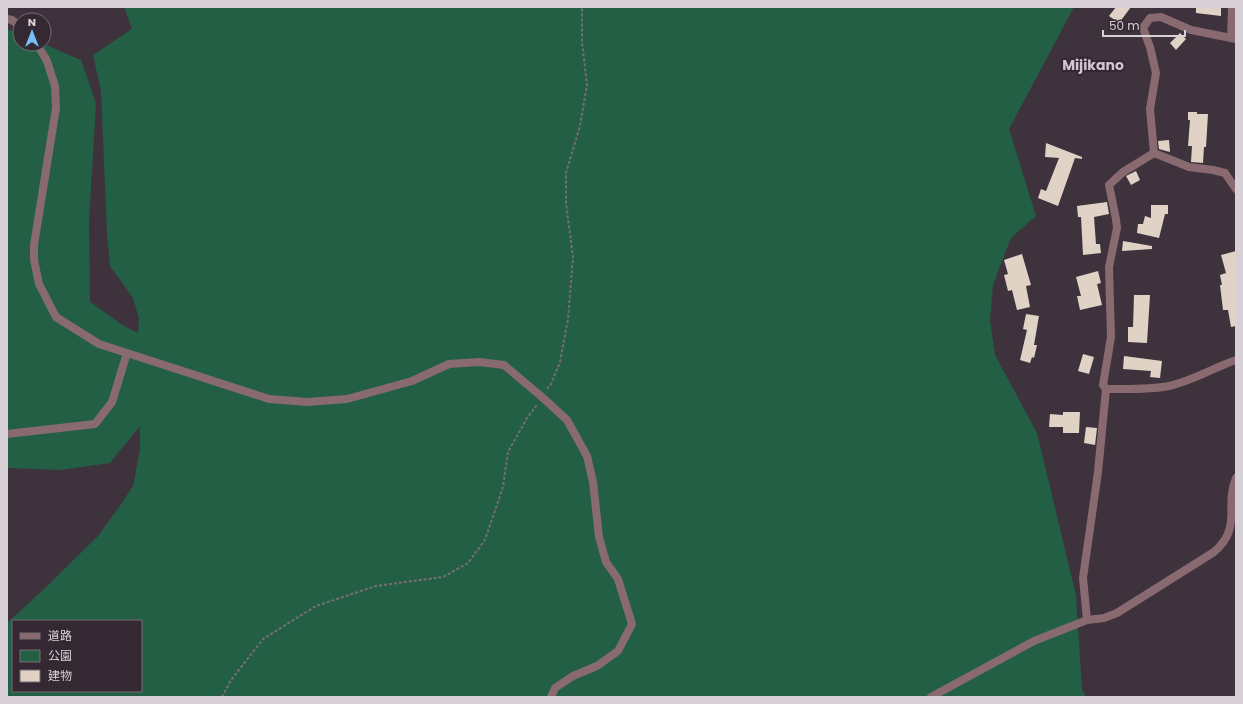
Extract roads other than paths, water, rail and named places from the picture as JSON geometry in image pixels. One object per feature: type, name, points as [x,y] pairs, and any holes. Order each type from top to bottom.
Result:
[{"type":"street","points":[[1154,154],[1150,109],[1156,73],[1150,47],[1143,28],[1150,18],[1161,17],[1191,30],[1234,39],[1232,7]]},
{"type":"street","points":[[42,52],[47,61],[55,86],[56,108],[34,245],[34,260],[39,284],[56,317],[98,344],[127,352],[269,399],[307,402],[347,399],[412,381],[449,364],[479,362],[504,365],[567,420],[587,456],[593,482],[599,537],[606,562],[618,579],[632,624],[618,651],[597,666],[573,676],[555,688],[551,697]]},
{"type":"street","points":[[1154,154],[1189,167],[1225,173],[1236,189]]},
{"type":"street","points":[[1087,620],[1083,578],[1098,472],[1106,389],[1103,385],[1112,337],[1109,267],[1117,228],[1109,185],[1123,172],[1154,154]]},
{"type":"street","points":[[7,434],[95,424],[112,402],[127,352]]},
{"type":"street","points":[[1106,389],[1137,389],[1168,386],[1236,360]]},
{"type":"street","points":[[931,697],[1034,641],[1087,620],[1104,618],[1117,613],[1214,552],[1225,540],[1231,528],[1232,493],[1236,478]]},
{"type":"district","name":"Mijikano","points":[[1093,65]]}]
